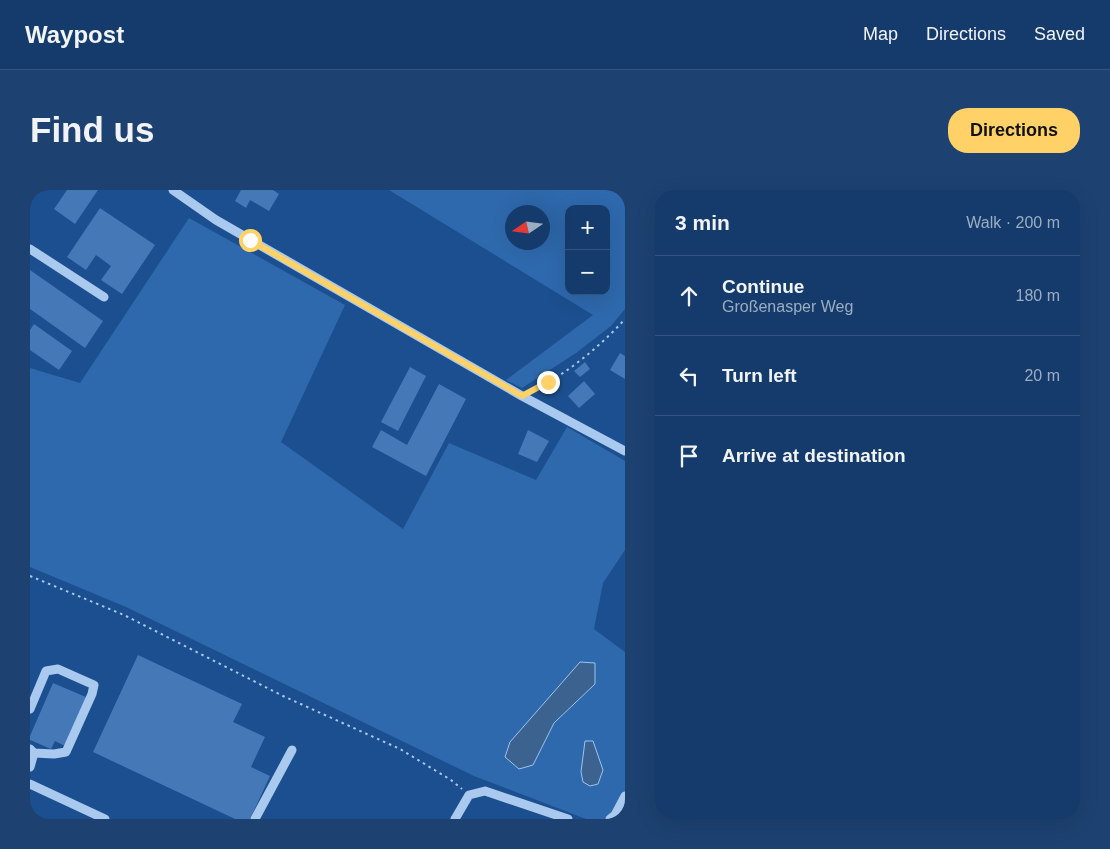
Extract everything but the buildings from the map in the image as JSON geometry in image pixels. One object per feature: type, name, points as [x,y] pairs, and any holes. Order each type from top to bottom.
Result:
[{"type":"street","points":[[173,190],[216,220],[522,396],[625,451]]},
{"type":"street","points":[[30,249],[104,297]]},
{"type":"street","points":[[30,709],[46,671],[58,668],[94,685],[92,694],[66,752],[54,754],[32,751],[30,767]]},
{"type":"street","points":[[255,819],[292,750]]},
{"type":"street","points":[[30,784],[105,819]]},
{"type":"street","points":[[455,819],[469,795],[485,790],[568,819]]},
{"type":"street","points":[[610,819],[615,815],[625,796]]},
{"type":"path","points":[[30,198],[36,190]]},
{"type":"path","points":[[522,396],[561,374],[591,352],[625,319]]},
{"type":"path","points":[[30,576],[124,615],[283,696],[400,749],[451,780],[469,795]]},
{"type":"shaded area","points":[[389,190],[625,190],[625,309],[611,326],[576,353],[522,388],[506,380],[593,315]]},
{"type":"shaded area","points":[[189,218],[345,305],[281,442],[403,529],[449,443],[536,480],[567,427],[625,461],[625,550],[603,583],[594,629],[625,652],[625,819],[586,819],[474,776],[126,607],[30,567],[30,368],[80,383]],"holes":[[[595,684],[554,723],[533,765],[505,757]]]},
{"type":"shaded area","points":[[580,662],[595,663],[595,684],[554,723],[533,765],[519,769],[505,757],[510,742]]},
{"type":"shaded area","points":[[585,741],[593,741],[603,770],[598,784],[590,786],[583,782],[581,772]]},
{"type":"route","points":[[250,240],[522,396],[548,382]]}]
